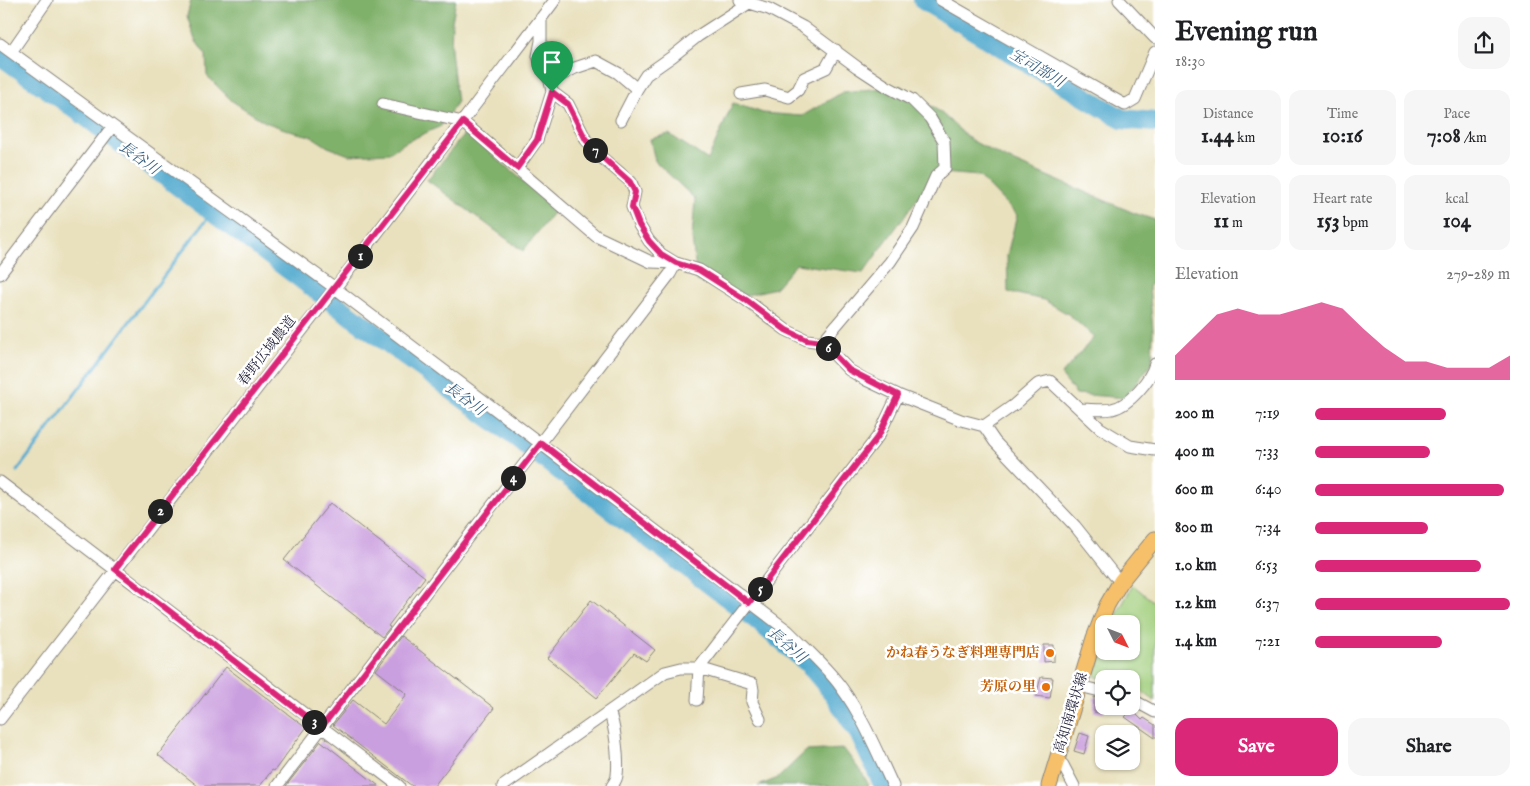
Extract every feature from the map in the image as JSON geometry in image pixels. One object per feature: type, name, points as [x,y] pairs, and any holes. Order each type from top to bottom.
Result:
[{"type":"main road","name":"高知南環状線","points":[[1049,786],[1094,638],[1107,605],[1121,581],[1155,539]]},
{"type":"street","points":[[11,52],[47,0]]},
{"type":"street","name":"春野広域農道","points":[[0,719],[320,308],[555,0]]},
{"type":"street","points":[[941,0],[1125,104],[1135,99],[1155,52]]},
{"type":"street","points":[[1119,0],[1155,38]]},
{"type":"street","points":[[621,120],[636,89],[646,75],[744,1],[770,4],[864,72],[912,100],[930,118],[944,141],[945,168],[936,176],[913,228],[890,262],[822,342]]},
{"type":"street","points":[[541,18],[541,41],[538,56],[551,87],[568,104],[586,140],[630,182],[635,192],[632,207],[639,225],[649,241],[661,254],[676,263],[699,270],[746,300],[786,330],[807,340],[822,342],[849,370],[898,395],[961,420],[984,426],[996,442],[1075,526],[1114,575],[1121,581]]},
{"type":"street","points":[[0,44],[335,288],[536,449],[746,608],[788,631],[821,663],[841,687],[865,726],[893,786]]},
{"type":"street","points":[[741,94],[765,90],[789,97],[798,90],[804,78],[826,68],[836,50]]},
{"type":"street","points":[[517,168],[537,140],[551,87],[575,68],[596,61],[618,73],[636,89]]},
{"type":"street","points":[[383,104],[463,122],[596,236],[651,262],[676,263]]},
{"type":"street","points":[[0,274],[112,127]]},
{"type":"street","points":[[277,786],[670,274],[676,263]]},
{"type":"street","points":[[1080,409],[1114,409],[1132,398],[1146,382],[1155,364]]},
{"type":"street","points":[[984,426],[1014,405],[1038,384],[1050,381],[1100,428],[1130,446],[1155,450]]},
{"type":"street","points":[[697,700],[700,668],[879,435],[898,395]]},
{"type":"street","points":[[0,482],[399,786]]},
{"type":"street","points":[[503,786],[665,672],[681,668],[700,668],[752,684],[752,702],[760,719]]},
{"type":"street","points":[[1079,686],[1095,690]]},
{"type":"street","points":[[1140,704],[1155,712]]},
{"type":"street","points":[[609,712],[613,719],[617,764],[617,777],[612,786]]},
{"type":"street","points":[[1057,760],[1064,765],[1074,786]]},
{"type":"green space","points":[[191,0],[456,0],[452,22],[451,50],[457,102],[441,126],[406,142],[389,153],[349,155],[328,147],[311,136],[265,122],[232,101],[207,76],[206,55],[195,40],[187,16]]},
{"type":"green space","points":[[901,86],[940,112],[971,140],[1005,158],[1134,213],[1155,220],[1155,282],[1149,286],[1153,330],[1152,363],[1125,398],[1076,394],[1061,375],[1094,337],[1068,314],[1044,300],[1008,292],[1007,255],[1017,215],[979,176],[943,173],[914,203],[863,273],[796,264],[775,288],[743,296],[697,281],[692,238],[695,199],[655,161],[650,139],[669,134],[708,160],[733,103],[763,113],[802,116],[843,92]]},
{"type":"green space","points":[[466,132],[556,209],[523,251],[427,180]]},
{"type":"green space","points":[[1133,585],[1155,603],[1155,701],[1140,690],[1140,670],[1096,670],[1100,660],[1140,660],[1140,615],[1117,615]]},
{"type":"green space","points":[[844,749],[869,786],[758,786],[778,778],[806,751]]},
{"type":"building","points":[[330,503],[425,577],[388,626],[390,627],[382,637],[284,560]]},
{"type":"building","points":[[591,600],[655,650],[646,661],[634,653],[597,698],[547,658]]},
{"type":"building","points":[[401,636],[494,708],[434,786],[412,786],[333,725],[353,700],[384,724],[407,694],[376,670]]},
{"type":"building","points":[[1044,645],[1054,645],[1054,661],[1044,662]]},
{"type":"building","points":[[226,667],[306,728],[274,771],[272,770],[260,786],[198,786],[158,755]]},
{"type":"building","points":[[1041,677],[1053,678],[1050,698],[1036,696]]},
{"type":"building","points":[[1127,715],[1137,715],[1142,720],[1144,718],[1155,725],[1155,738],[1140,728],[1140,725],[1136,725],[1125,717]]},
{"type":"building","points":[[1080,733],[1089,736],[1084,754],[1074,751]]},
{"type":"building","points":[[321,741],[379,786],[286,786]]},
{"type":"waterway","name":"宝司部川","points":[[923,0],[1122,119],[1155,122]]},
{"type":"waterway","name":"長谷川","points":[[0,55],[76,109],[312,287],[508,431],[757,620],[808,663],[834,694],[859,733],[884,786]]},
{"type":"waterway","points":[[17,471],[212,212]]},
{"type":"place","name":"かね春うなぎ料理専門店","points":[[1050,653]]},
{"type":"place","name":"芳原の里","points":[[1046,687]]},
{"type":"route","points":[[552,92],[568,104],[586,140],[630,182],[635,192],[632,207],[639,225],[649,241],[661,254],[676,263],[699,270],[746,300],[786,330],[807,340],[822,342],[849,370],[898,395],[879,435],[749,603],[541,443],[321,728],[115,569],[463,122],[517,168],[537,140],[552,92]]}]
